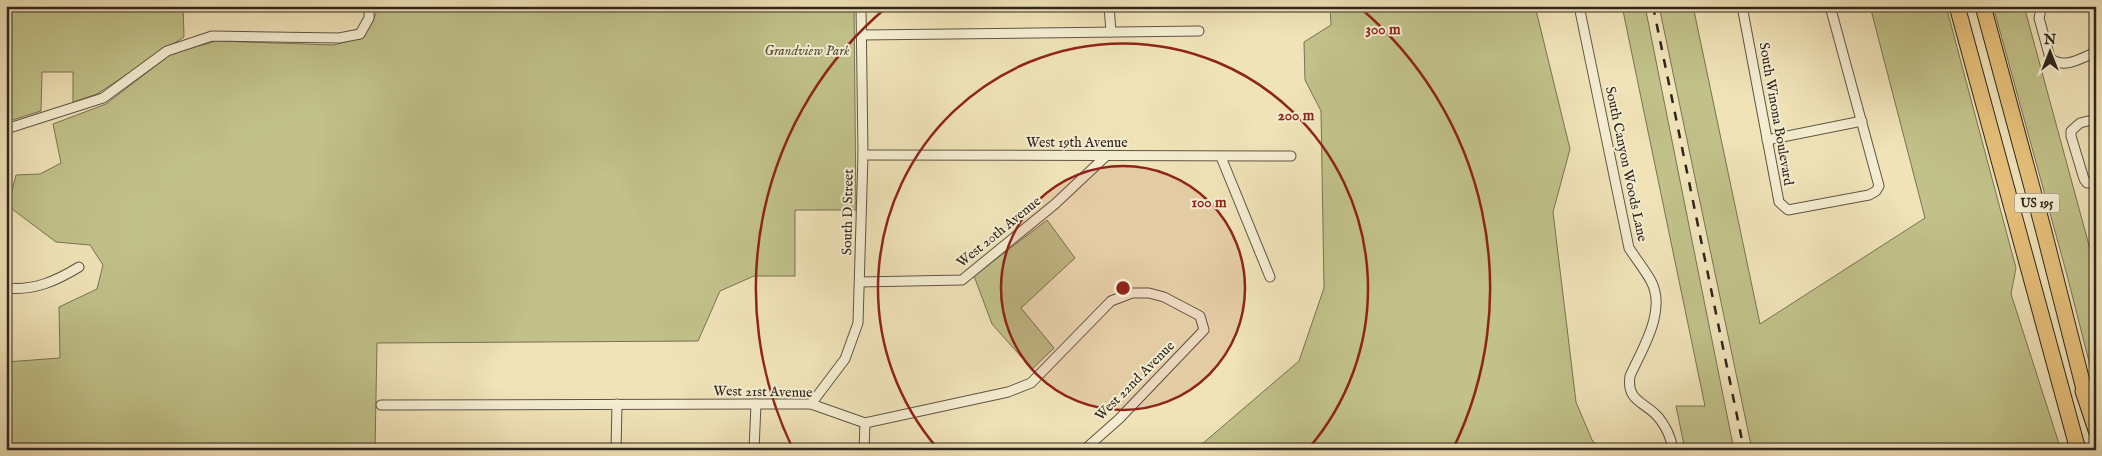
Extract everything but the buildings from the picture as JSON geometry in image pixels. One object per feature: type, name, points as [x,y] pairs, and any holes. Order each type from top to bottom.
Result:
[{"type":"highway","name":"US 195","points":[[1957,6],[2078,450]]},
{"type":"highway","name":"US 195","points":[[1983,6],[2096,430]]},
{"type":"highway","points":[[2071,450],[2025,290],[2025,284],[2031,277],[2043,275],[2050,280],[2073,365],[2087,401]]},
{"type":"street","points":[[6,129],[103,98],[167,51],[212,36],[339,38],[360,34],[369,18],[368,6]]},
{"type":"street","name":"South D Street","points":[[811,404],[845,360],[854,340],[858,323],[863,155],[861,6]]},
{"type":"street","points":[[1109,6],[1111,32]]},
{"type":"street","name":"South Canyon Woods Lane","points":[[1579,6],[1629,248],[1652,282],[1657,300],[1656,312],[1630,376],[1630,392],[1662,421],[1670,436],[1673,450]]},
{"type":"street","name":"South Winona Boulevard","points":[[1742,6],[1779,202],[1784,208],[1792,210],[1869,195],[1876,191],[1879,181],[1830,6]]},
{"type":"street","points":[[2041,8],[2039,18],[2050,58],[2053,61],[2067,64],[2096,52]]},
{"type":"street","points":[[861,35],[1199,31]]},
{"type":"street","points":[[2092,183],[2082,174],[2071,131],[2080,122],[2096,119]]},
{"type":"street","points":[[1767,140],[1862,121]]},
{"type":"street","name":"West 19th Avenue","points":[[863,155],[1291,156]]},
{"type":"street","name":"West 20th Avenue","points":[[860,282],[962,280],[1055,204],[1105,157]]},
{"type":"street","points":[[1221,157],[1270,277]]},
{"type":"street","points":[[6,288],[34,287],[55,282],[79,267]]},
{"type":"street","name":"West 22nd Avenue","points":[[865,423],[1008,392],[1031,383],[1111,301],[1132,293],[1150,293],[1164,297],[1200,316],[1204,330],[1119,419],[1084,450]]},
{"type":"street","points":[[616,450],[617,404]]},
{"type":"street","points":[[754,450],[756,404]]},
{"type":"street","name":"West 21st Avenue","points":[[381,405],[811,404],[865,423]]},
{"type":"street","points":[[864,450],[865,423]]},
{"type":"green space","points":[[6,6],[183,6],[184,37],[97,94],[73,102],[73,72],[42,72],[41,111],[6,122]]},
{"type":"green space","name":"Grandview Park","points":[[376,6],[854,6],[856,210],[795,210],[795,276],[754,276],[720,291],[698,341],[377,343],[375,450],[6,450],[6,362],[60,358],[59,307],[97,289],[103,265],[90,245],[56,242],[8,206],[16,175],[40,174],[61,163],[53,124],[106,104],[171,54],[216,41],[334,45],[355,39],[368,30],[376,13]]},
{"type":"green space","points":[[1330,6],[1535,6],[1570,149],[1553,212],[1576,402],[1592,440],[1601,450],[1195,450],[1299,361],[1324,288],[1321,111],[1305,80],[1304,42],[1331,25]]},
{"type":"green space","points":[[1622,6],[1645,6],[1734,450],[1685,450],[1676,406],[1705,406]]},
{"type":"green space","points":[[1659,6],[1693,6],[1760,324],[1925,218],[1870,6],[1946,6],[2016,268],[2011,294],[2061,450],[1752,450]]},
{"type":"green space","points":[[1993,6],[2024,6],[2096,271],[2096,389],[2067,275]]},
{"type":"green space","points":[[1047,220],[1075,258],[1021,308],[1054,348],[1032,369],[992,324],[974,276]]},
{"type":"railway","points":[[1653,6],[1744,450]]}]
